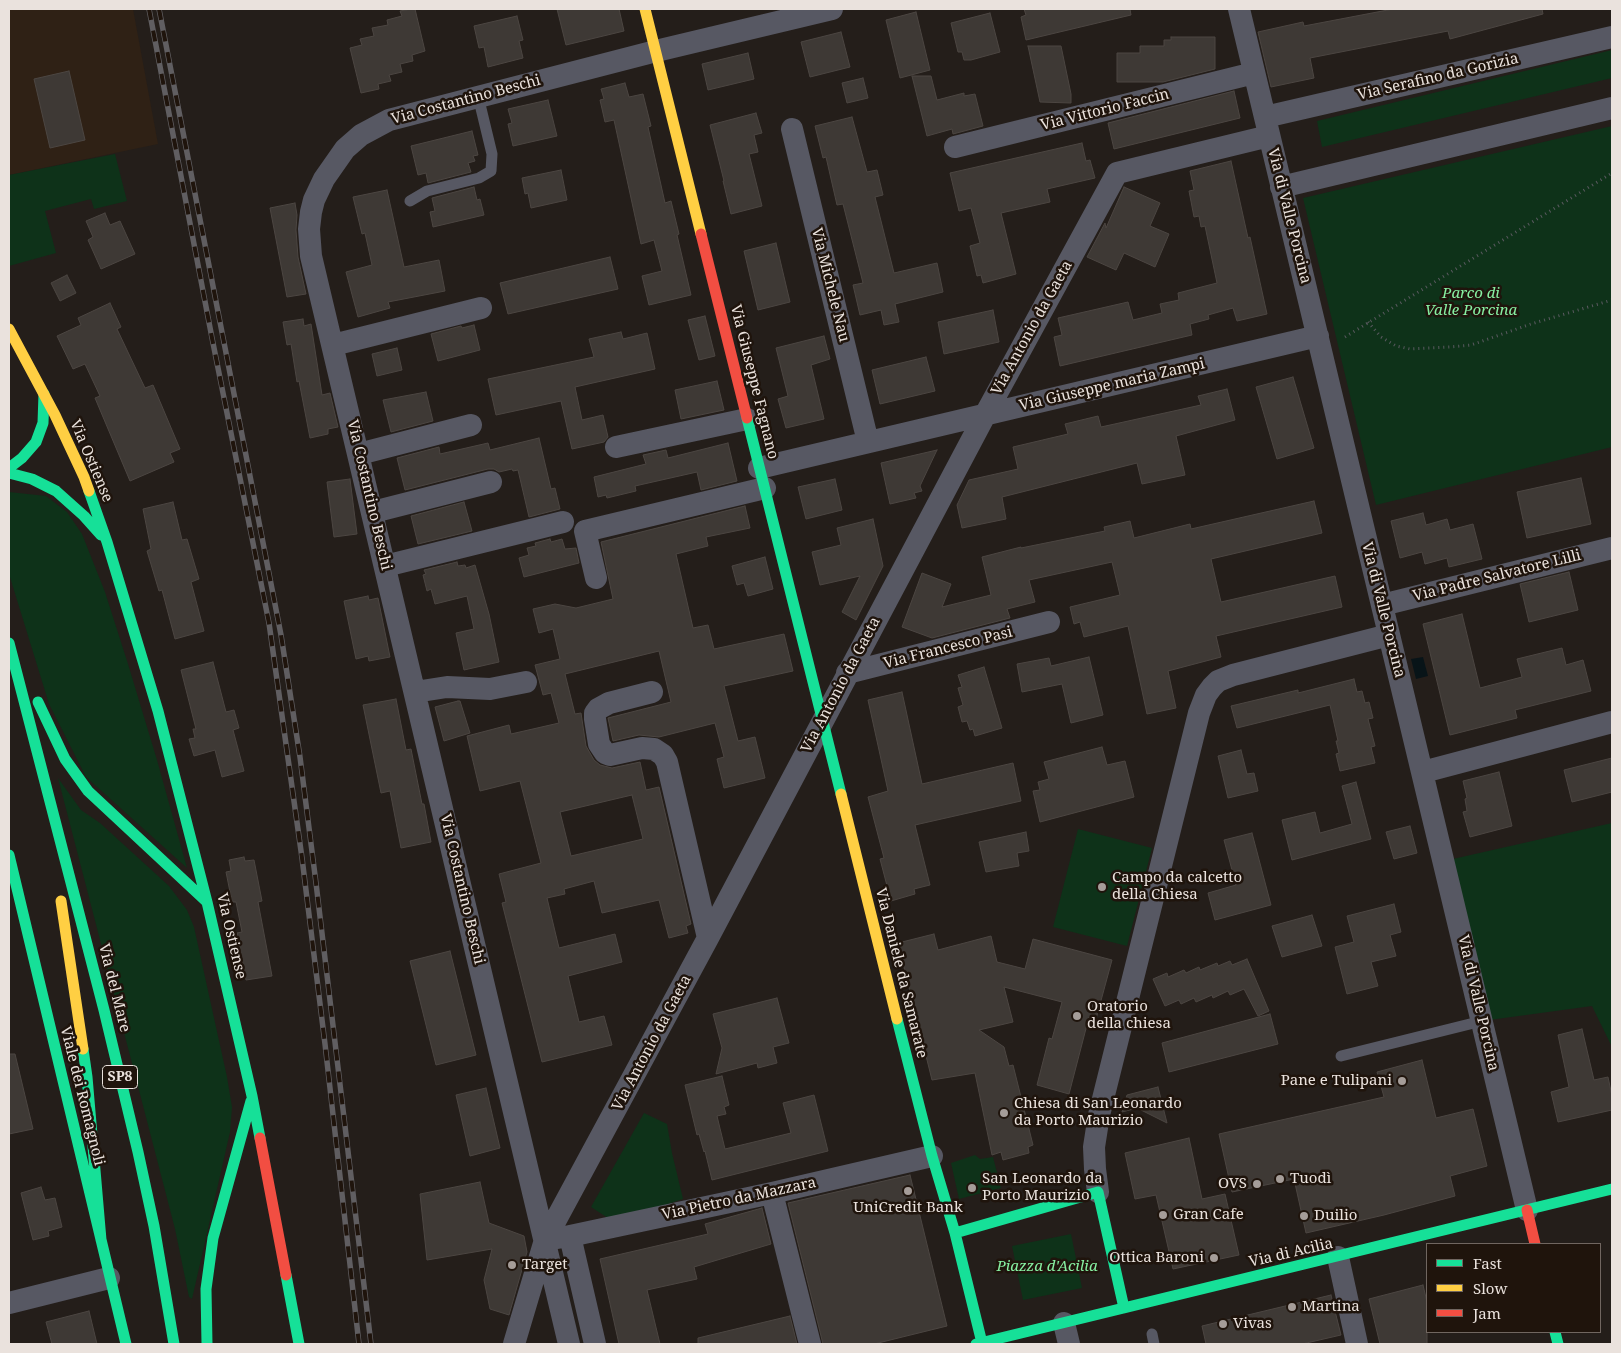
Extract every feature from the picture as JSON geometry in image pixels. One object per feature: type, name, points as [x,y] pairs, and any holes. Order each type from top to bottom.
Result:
[{"type":"main road","name":"Via Giuseppe Fagnano","points":[[645,9],[822,721]]},
{"type":"main road","name":"Via Ostiense","points":[[9,329],[71,447],[90,492],[158,711],[207,902],[252,1096],[299,1344]]},
{"type":"main road","points":[[9,468],[22,458],[36,442],[43,423],[44,394]]},
{"type":"main road","name":"Via Ostiense","points":[[9,473],[41,482],[56,491],[84,516],[107,542]]},
{"type":"main road","points":[[10,638],[60,748],[71,768],[88,791],[207,902]]},
{"type":"main road","name":"Via del Mare","points":[[10,638],[104,1010],[142,1170],[154,1226],[174,1344]]},
{"type":"main road","name":"Via Daniele da Samarate","points":[[822,721],[932,1156],[955,1232],[980,1344]]},
{"type":"main road","points":[[54,813],[66,941],[87,1077],[101,1240]]},
{"type":"main road","name":"Viale dei Romagnoli","points":[[9,855],[126,1344]]},
{"type":"main road","points":[[207,1344],[205,1321],[206,1289],[213,1238],[252,1096]]},
{"type":"main road","name":"Via di Acilia","points":[[980,1344],[1067,1334],[1124,1308],[1612,1189]]},
{"type":"main road","points":[[955,1232],[1098,1192],[1124,1308]]},
{"type":"main road","points":[[1527,1210],[1535,1243]]},
{"type":"street","name":"Via Costantino Beschi","points":[[569,1344],[312,256],[309,238],[311,212],[314,200],[324,179],[345,149],[361,135],[379,124],[478,96],[832,9]]},
{"type":"street","name":"Via di Valle Porcina","points":[[1239,9],[1527,1210]]},
{"type":"street","name":"Via Serafino da Gorizia","points":[[1267,127],[1612,37]]},
{"type":"street","name":"Via Vittorio Faccin","points":[[955,147],[1254,73]]},
{"type":"street","points":[[1281,187],[1612,108]]},
{"type":"street","name":"Via Antonio da Gaeta","points":[[514,1344],[545,1240],[708,938],[985,415],[1118,173],[1267,127]]},
{"type":"street","name":"Via Michele Nau","points":[[792,129],[868,442]]},
{"type":"street","points":[[333,345],[481,308]]},
{"type":"street","name":"Via Giuseppe maria Zampi","points":[[596,578],[585,531],[762,478],[868,442],[1318,336]]},
{"type":"street","points":[[616,447],[747,418]]},
{"type":"street","points":[[359,454],[471,425]]},
{"type":"street","points":[[373,512],[491,482]]},
{"type":"street","points":[[386,566],[564,522]]},
{"type":"street","name":"Via Padre Salvatore Lilli","points":[[1382,605],[1612,548]]},
{"type":"street","name":"Via Francesco Pasi","points":[[847,673],[1049,622]]},
{"type":"street","points":[[1098,1192],[1094,1147],[1099,1115],[1199,713],[1206,695],[1218,681],[1233,675],[1389,635]]},
{"type":"street","points":[[415,692],[447,687],[490,689],[526,682]]},
{"type":"street","points":[[652,692],[609,703],[598,709],[595,713],[597,735],[602,749],[610,755],[647,748],[659,751],[667,762],[708,938]]},
{"type":"street","points":[[1423,772],[1612,722]]},
{"type":"street","name":"Via Pietro da Mazzara","points":[[545,1240],[772,1193],[932,1156]]},
{"type":"street","points":[[772,1193],[810,1344]]},
{"type":"street","points":[[570,1236],[595,1344]]},
{"type":"street","points":[[1338,1257],[1357,1344]]},
{"type":"street","points":[[9,1304],[109,1278]]},
{"type":"lane","points":[[410,202],[427,191],[479,178],[491,171],[492,154],[478,96]]},
{"type":"lane","points":[[1341,1056],[1482,1021]]},
{"type":"path","points":[[1344,337],[1612,173]]},
{"type":"path","points":[[1368,322],[1381,337],[1396,346],[1410,349],[1450,347],[1471,345],[1531,324],[1612,300]]},
{"type":"shaded area","points":[[9,9],[133,9],[158,144],[9,175]]},
{"type":"shaded area","points":[[1423,657],[1428,676],[1416,679],[1411,659]]},
{"type":"green space","points":[[1612,50],[1612,78],[1322,147],[1317,121]]},
{"type":"green space","name":"Parco di Valle Porcina","points":[[1612,126],[1612,447],[1376,505],[1303,198]]},
{"type":"green space","points":[[115,154],[127,201],[94,209],[91,199],[45,211],[56,253],[9,266],[9,175]]},
{"type":"green space","points":[[9,492],[46,496],[67,512],[82,534],[105,592],[128,664],[187,868],[86,777],[49,704],[9,574]]},
{"type":"green space","points":[[58,778],[81,810],[100,823],[169,886],[187,910],[194,927],[232,1107],[230,1132],[192,1299],[189,1297],[175,1229]]},
{"type":"green space","points":[[1612,823],[1612,1047],[1592,1006],[1482,1021],[1444,861]]},
{"type":"green space","name":"Campo da calcetto della Chiesa","points":[[1078,829],[1152,848],[1127,946],[1053,927]]},
{"type":"green space","points":[[644,1113],[667,1124],[683,1199],[614,1222],[591,1207]]},
{"type":"green space","points":[[975,1155],[980,1159],[993,1157],[1001,1188],[959,1199],[951,1163]]},
{"type":"green space","name":"Piazza d'Acilia","points":[[1071,1234],[1082,1288],[1023,1300],[1012,1246]]},
{"type":"building","points":[[415,9],[425,51],[412,55],[413,61],[400,64],[402,72],[389,75],[391,81],[378,84],[379,89],[361,93],[350,48],[362,45],[360,39],[374,36],[372,28],[388,25],[387,20],[402,16],[400,11]]},
{"type":"building","points":[[557,9],[619,9],[624,31],[566,45]]},
{"type":"building","points":[[1024,9],[1130,9],[1131,15],[1026,40],[1021,17],[1026,15]]},
{"type":"building","points":[[1393,9],[1542,9],[1543,14],[1450,39],[1448,31],[1310,58],[1314,78],[1271,87],[1258,32],[1303,22],[1304,26]]},
{"type":"building","points":[[916,12],[930,70],[900,78],[886,20]]},
{"type":"building","points":[[990,13],[1000,52],[971,60],[964,60],[962,52],[958,52],[951,23]]},
{"type":"building","points":[[517,16],[523,40],[519,41],[523,58],[488,67],[484,47],[479,48],[474,26]]},
{"type":"building","points":[[841,32],[850,67],[810,77],[801,42]]},
{"type":"building","points":[[1171,37],[1215,37],[1215,69],[1163,82],[1117,82],[1117,53],[1140,53],[1140,46],[1164,46],[1164,40],[1171,40]]},
{"type":"building","points":[[1028,46],[1061,46],[1071,94],[1071,103],[1040,102]]},
{"type":"building","points":[[748,53],[754,79],[708,90],[702,64]]},
{"type":"building","points":[[69,71],[85,140],[50,148],[34,79]]},
{"type":"building","points":[[912,76],[931,76],[937,100],[964,93],[964,96],[975,94],[983,126],[953,134],[952,129],[927,136]]},
{"type":"building","points":[[863,78],[868,98],[847,103],[842,83]]},
{"type":"building","points":[[625,83],[629,97],[643,94],[651,126],[648,127],[665,203],[671,201],[691,295],[649,305],[642,276],[662,271],[654,240],[641,244],[614,120],[605,122],[600,100],[604,99],[601,89]]},
{"type":"building","points":[[1234,91],[1240,118],[1114,149],[1108,123]]},
{"type":"building","points":[[548,100],[557,136],[513,146],[508,124],[512,123],[508,109]]},
{"type":"building","points":[[756,113],[762,133],[754,135],[758,152],[749,154],[762,206],[731,214],[710,125]]},
{"type":"building","points":[[852,117],[867,172],[877,170],[883,195],[875,197],[894,273],[937,263],[943,292],[895,304],[899,322],[884,325],[881,310],[860,315],[853,285],[863,283],[843,204],[837,205],[826,157],[823,158],[815,126]]},
{"type":"building","points":[[472,131],[478,155],[473,156],[475,161],[468,163],[471,172],[428,183],[426,173],[418,175],[411,146]]},
{"type":"building","points":[[1082,143],[1086,161],[1090,160],[1095,178],[1047,189],[1050,202],[1001,213],[1016,274],[983,283],[981,275],[977,276],[970,246],[980,243],[971,208],[959,211],[950,173]]},
{"type":"building","points":[[1231,161],[1267,314],[1237,321],[1233,308],[1208,315],[1209,319],[1190,324],[1192,335],[1060,366],[1054,337],[1062,335],[1058,318],[1128,302],[1133,320],[1162,313],[1160,304],[1179,300],[1178,293],[1217,283],[1205,226],[1201,227],[1199,216],[1194,217],[1189,191],[1194,190],[1190,171]]},
{"type":"building","points":[[561,170],[567,200],[531,208],[528,193],[525,194],[522,178]]},
{"type":"building","points":[[474,187],[477,200],[480,199],[484,215],[433,227],[430,212],[435,211],[432,198]]},
{"type":"building","points":[[1124,187],[1160,203],[1150,226],[1169,234],[1155,267],[1124,253],[1116,270],[1087,257],[1105,223],[1106,228]]},
{"type":"building","points":[[387,190],[404,267],[439,260],[445,291],[388,302],[390,308],[358,317],[346,272],[372,265],[365,233],[362,234],[353,197]]},
{"type":"building","points":[[295,203],[298,257],[306,294],[287,297],[270,208]]},
{"type":"building","points":[[105,213],[110,225],[120,221],[135,254],[101,269],[88,240],[93,237],[86,221]]},
{"type":"building","points":[[776,243],[790,302],[758,310],[744,251]]},
{"type":"building","points":[[610,257],[618,289],[508,314],[500,283]]},
{"type":"building","points":[[67,275],[76,293],[60,301],[51,283]]},
{"type":"building","points":[[110,303],[121,327],[117,329],[145,388],[153,385],[180,449],[170,453],[174,462],[130,481],[95,398],[100,396],[85,364],[73,369],[57,336],[81,325],[78,318]]},
{"type":"building","points":[[993,310],[999,342],[944,354],[938,322]]},
{"type":"building","points":[[705,316],[715,356],[699,360],[688,320]]},
{"type":"building","points":[[303,319],[304,326],[311,324],[322,395],[330,393],[338,427],[328,429],[328,434],[310,438],[299,381],[297,382],[291,344],[287,345],[283,322]]},
{"type":"building","points":[[474,325],[480,350],[438,361],[431,334],[461,326],[462,328]]},
{"type":"building","points":[[621,332],[623,339],[647,333],[655,369],[575,387],[582,420],[603,415],[608,437],[604,442],[572,449],[561,401],[496,415],[488,379],[594,357],[589,339]]},
{"type":"building","points":[[824,336],[830,359],[811,365],[824,419],[786,428],[778,399],[788,396],[776,348]]},
{"type":"building","points":[[397,348],[402,370],[377,376],[372,354]]},
{"type":"building","points":[[926,357],[935,391],[880,404],[872,370]]},
{"type":"building","points":[[1293,377],[1314,448],[1277,459],[1256,387]]},
{"type":"building","points":[[717,381],[724,410],[681,419],[675,390]]},
{"type":"building","points":[[1227,389],[1235,420],[1176,436],[1185,475],[1142,484],[1137,463],[1002,497],[1006,519],[962,528],[957,505],[969,480],[1018,469],[1013,447],[1068,434],[1065,424],[1098,416],[1101,427],[1201,405],[1198,396]]},
{"type":"building","points":[[426,392],[433,421],[391,432],[383,400]]},
{"type":"building","points":[[539,438],[551,489],[555,488],[560,509],[529,517],[518,470],[513,471],[512,469],[499,472],[494,469],[488,469],[405,490],[397,458],[439,447],[440,454],[488,443],[490,450]]},
{"type":"building","points":[[728,443],[737,481],[701,490],[697,472],[635,486],[636,491],[607,498],[606,495],[598,497],[594,477],[646,464],[643,455],[666,450],[668,458]]},
{"type":"building","points":[[937,450],[920,486],[922,491],[914,493],[916,498],[890,504],[881,463]]},
{"type":"building","points":[[1581,478],[1591,524],[1527,538],[1517,492]]},
{"type":"building","points":[[350,479],[357,534],[334,537],[327,482]]},
{"type":"building","points":[[835,479],[842,510],[806,519],[798,487]]},
{"type":"building","points":[[1314,501],[1322,533],[1211,559],[1221,602],[1335,576],[1342,607],[1216,636],[1221,657],[1168,671],[1176,708],[1147,714],[1128,626],[1084,637],[1080,622],[1074,624],[1070,607],[1120,595],[1112,562],[1029,580],[1035,602],[1007,609],[1010,618],[932,638],[902,627],[922,573],[951,584],[942,607],[991,595],[982,557],[1021,547],[1105,531],[1104,527],[1130,521],[1134,538],[1190,524],[1191,529]]},
{"type":"building","points":[[173,502],[182,540],[187,539],[199,579],[191,582],[204,631],[175,639],[162,590],[159,591],[147,551],[151,549],[143,509]]},
{"type":"building","points":[[464,502],[472,531],[418,544],[411,516]]},
{"type":"building","points":[[745,506],[750,528],[706,537],[708,546],[676,554],[693,628],[708,625],[714,649],[784,634],[793,671],[724,686],[738,741],[755,737],[765,778],[724,788],[717,759],[724,757],[715,723],[659,737],[639,735],[613,741],[608,718],[671,702],[659,651],[565,674],[575,714],[581,713],[586,746],[594,760],[600,765],[612,768],[640,762],[646,790],[659,787],[691,924],[686,926],[688,933],[669,938],[659,900],[602,913],[594,881],[564,889],[565,894],[547,898],[559,948],[615,934],[622,962],[568,976],[579,1022],[604,1016],[612,1045],[542,1062],[502,903],[506,902],[499,874],[541,863],[520,781],[480,791],[467,736],[509,725],[511,734],[559,723],[551,693],[543,695],[535,665],[560,659],[553,629],[539,633],[533,609],[555,604],[576,608],[613,599],[601,542]],"holes":[[[632,795],[643,839],[571,856],[560,812]]]},
{"type":"building","points":[[1423,513],[1426,525],[1447,519],[1450,530],[1473,524],[1482,559],[1449,567],[1447,558],[1425,564],[1422,552],[1400,558],[1391,521]]},
{"type":"building","points":[[873,519],[883,566],[856,620],[842,612],[860,576],[820,585],[812,552],[841,545],[837,528]]},
{"type":"building","points":[[550,539],[551,542],[562,539],[565,549],[576,548],[579,563],[524,577],[519,558],[529,555],[527,548],[536,546],[535,543]]},
{"type":"building","points":[[765,557],[773,589],[748,596],[744,583],[737,585],[732,566]]},
{"type":"building","points":[[457,562],[458,566],[465,565],[466,568],[475,565],[489,614],[499,662],[464,670],[456,633],[474,629],[467,596],[435,604],[431,589],[427,591],[423,575],[426,574],[424,570]]},
{"type":"building","points":[[1569,572],[1578,610],[1529,622],[1520,584]]},
{"type":"building","points":[[368,596],[369,600],[378,598],[390,657],[369,661],[368,656],[356,659],[344,601]]},
{"type":"building","points":[[1462,614],[1480,688],[1522,677],[1517,659],[1562,648],[1566,665],[1583,660],[1591,691],[1515,710],[1517,718],[1450,735],[1423,624]]},
{"type":"building","points":[[1089,657],[1103,715],[1071,723],[1062,684],[1022,692],[1017,664],[1049,658],[1051,666]]},
{"type":"building","points":[[213,662],[226,712],[234,710],[239,728],[233,730],[244,771],[222,777],[215,750],[194,756],[189,739],[195,738],[193,729],[196,729],[181,670]]},
{"type":"building","points":[[984,667],[1002,728],[975,736],[973,729],[970,730],[967,721],[962,722],[958,707],[963,705],[958,688],[962,687],[958,675]]},
{"type":"building","points":[[1354,679],[1357,692],[1362,691],[1365,703],[1369,702],[1373,718],[1368,719],[1375,746],[1371,747],[1375,763],[1340,771],[1336,754],[1339,753],[1336,741],[1338,741],[1330,705],[1237,728],[1231,706],[1298,690],[1298,693]]},
{"type":"building","points":[[902,692],[922,784],[1013,763],[1021,801],[915,825],[930,885],[914,889],[915,894],[891,901],[880,859],[884,858],[868,797],[888,791],[868,700]]},
{"type":"building","points":[[396,699],[406,750],[411,749],[431,842],[401,848],[390,791],[381,793],[363,705]]},
{"type":"building","points":[[460,701],[470,733],[444,741],[435,707]]},
{"type":"building","points":[[1102,747],[1107,765],[1125,761],[1134,797],[1040,822],[1033,791],[1040,790],[1038,782],[1049,779],[1044,762]]},
{"type":"building","points":[[1241,750],[1247,774],[1254,773],[1258,791],[1228,798],[1218,756]]},
{"type":"building","points":[[1612,758],[1612,792],[1572,802],[1564,770]]},
{"type":"building","points":[[1499,772],[1512,826],[1470,837],[1463,812],[1467,811],[1465,799],[1467,798],[1463,781]]},
{"type":"building","points":[[1356,782],[1371,839],[1292,860],[1282,820],[1315,812],[1320,833],[1352,824],[1342,786]]},
{"type":"building","points":[[1410,826],[1417,853],[1394,859],[1386,832]]},
{"type":"building","points":[[1026,832],[1029,851],[1017,853],[1019,866],[986,872],[979,842]]},
{"type":"building","points":[[1252,833],[1271,905],[1215,920],[1208,893],[1236,885],[1224,840]]},
{"type":"building","points":[[244,857],[245,861],[254,860],[262,901],[258,902],[272,976],[246,980],[237,933],[242,932],[236,902],[232,902],[226,872],[231,871],[229,860]]},
{"type":"building","points":[[1394,904],[1401,932],[1390,935],[1396,956],[1371,962],[1378,986],[1347,994],[1335,947],[1354,942],[1347,916]]},
{"type":"building","points":[[1312,915],[1322,946],[1282,957],[1272,926]]},
{"type":"building","points":[[934,934],[938,950],[991,936],[997,962],[1025,969],[1033,939],[1112,960],[1096,1019],[1089,1017],[1069,1094],[1037,1085],[1049,1038],[1052,1039],[1062,1002],[1004,987],[1013,1022],[979,1030],[1004,1047],[1009,1066],[1013,1065],[1033,1145],[1028,1147],[1029,1153],[1003,1160],[1001,1152],[992,1155],[975,1073],[932,1080],[898,943]]},
{"type":"building","points":[[450,951],[476,1055],[436,1065],[410,961]]},
{"type":"building","points":[[1247,959],[1269,1011],[1258,1016],[1244,989],[1230,995],[1228,991],[1213,998],[1212,995],[1196,1002],[1194,998],[1181,1004],[1179,1000],[1165,1006],[1153,979],[1167,973],[1168,977],[1184,970],[1186,973],[1199,967],[1200,970],[1217,963],[1218,966],[1230,961],[1232,965]]},
{"type":"building","points":[[777,998],[789,1043],[773,1047],[777,1063],[758,1068],[757,1063],[716,1074],[722,1048],[713,1014]]},
{"type":"building","points":[[1270,1014],[1278,1044],[1169,1072],[1162,1043]]},
{"type":"building","points":[[1582,1029],[1594,1080],[1608,1077],[1612,1096],[1612,1110],[1558,1122],[1551,1092],[1569,1087],[1558,1035]]},
{"type":"building","points":[[9,1054],[15,1054],[33,1129],[9,1134]]},
{"type":"building","points":[[1422,1060],[1436,1118],[1473,1109],[1487,1166],[1450,1176],[1455,1196],[1306,1233],[1294,1179],[1232,1192],[1219,1134],[1384,1097],[1377,1072]]},
{"type":"building","points":[[722,1076],[729,1105],[724,1107],[726,1114],[717,1116],[725,1149],[791,1133],[783,1103],[814,1095],[828,1151],[712,1180],[705,1151],[699,1134],[697,1135],[685,1085]]},
{"type":"building","points":[[1158,1087],[1167,1123],[1137,1108],[1122,1112],[1127,1095]]},
{"type":"building","points":[[486,1088],[500,1148],[470,1156],[456,1095]]},
{"type":"building","points":[[1189,1138],[1202,1199],[1225,1194],[1239,1255],[1173,1269],[1156,1195],[1135,1199],[1125,1153]]},
{"type":"building","points":[[910,1175],[947,1326],[874,1344],[823,1344],[788,1203]]},
{"type":"building","points":[[480,1182],[489,1223],[524,1236],[527,1252],[509,1315],[490,1309],[484,1280],[492,1249],[427,1260],[420,1194]]},
{"type":"building","points":[[41,1187],[45,1200],[55,1198],[62,1227],[48,1231],[49,1236],[33,1240],[21,1193]]},
{"type":"building","points":[[762,1208],[771,1244],[694,1267],[697,1279],[647,1290],[660,1344],[619,1344],[600,1259],[708,1234],[705,1224]]},
{"type":"building","points":[[1423,1285],[1426,1298],[1427,1344],[1380,1344],[1369,1299]]},
{"type":"building","points":[[1331,1295],[1341,1335],[1302,1344],[1206,1344],[1202,1326]]},
{"type":"building","points":[[89,1311],[97,1344],[52,1344],[46,1322]]},
{"type":"building","points":[[790,1316],[797,1344],[698,1344],[698,1338]]},
{"type":"railway","points":[[149,9],[269,623],[302,858],[359,1344]]},
{"type":"railway","points":[[159,9],[281,635],[300,757],[316,883],[371,1344]]},
{"type":"traffic: fast","points":[[9,468],[22,458],[36,442],[43,423],[44,394]]},
{"type":"traffic: fast","points":[[747,418],[841,794]]},
{"type":"traffic: fast","points":[[9,473],[32,479],[56,491],[84,516],[101,535]]},
{"type":"traffic: fast","points":[[89,491],[107,542],[158,711],[207,902],[260,1138]]},
{"type":"traffic: fast","points":[[9,643],[104,1010],[138,1152],[154,1226],[174,1344]]},
{"type":"traffic: fast","points":[[38,702],[65,759],[88,791],[207,902]]},
{"type":"traffic: fast","points":[[9,855],[126,1344]]},
{"type":"traffic: fast","points":[[897,1019],[932,1156],[955,1233],[982,1343]]},
{"type":"traffic: fast","points":[[83,1049],[101,1240]]},
{"type":"traffic: fast","points":[[207,1344],[206,1289],[213,1238],[251,1101]]},
{"type":"traffic: fast","points":[[976,1344],[1612,1189]]},
{"type":"traffic: fast","points":[[955,1233],[1098,1192],[1124,1308]]},
{"type":"traffic: fast","points":[[286,1275],[299,1344]]},
{"type":"traffic: fast","points":[[1555,1333],[1558,1344]]},
{"type":"traffic: slow","points":[[645,9],[701,234]]},
{"type":"traffic: slow","points":[[9,329],[55,415],[89,491]]},
{"type":"traffic: slow","points":[[841,794],[897,1019]]},
{"type":"traffic: slow","points":[[61,901],[83,1049]]},
{"type":"traffic: jam","points":[[701,234],[747,418]]},
{"type":"traffic: jam","points":[[260,1138],[286,1275]]},
{"type":"traffic: jam","points":[[1527,1210],[1535,1243]]},
{"type":"place","name":"Campo da calcetto della Chiesa","points":[[1102,887]]},
{"type":"place","name":"Oratorio della chiesa","points":[[1077,1016]]},
{"type":"place","name":"Pane e Tulipani","points":[[1402,1081]]},
{"type":"place","name":"Chiesa di San Leonardo da Porto Maurizio","points":[[1004,1113]]},
{"type":"place","name":"Tuodì","points":[[1280,1179]]},
{"type":"place","name":"OVS","points":[[1257,1184]]},
{"type":"place","name":"San Leonardo da Porto Maurizio","points":[[972,1188]]},
{"type":"place","name":"UniCredit Bank","points":[[908,1191]]},
{"type":"place","name":"Gran Cafe","points":[[1163,1215]]},
{"type":"place","name":"Duilio","points":[[1304,1216]]},
{"type":"place","name":"Ottica Baroni","points":[[1214,1258]]},
{"type":"place","name":"Target","points":[[512,1265]]},
{"type":"place","name":"Martina","points":[[1292,1307]]},
{"type":"place","name":"Vivas","points":[[1223,1324]]}]
